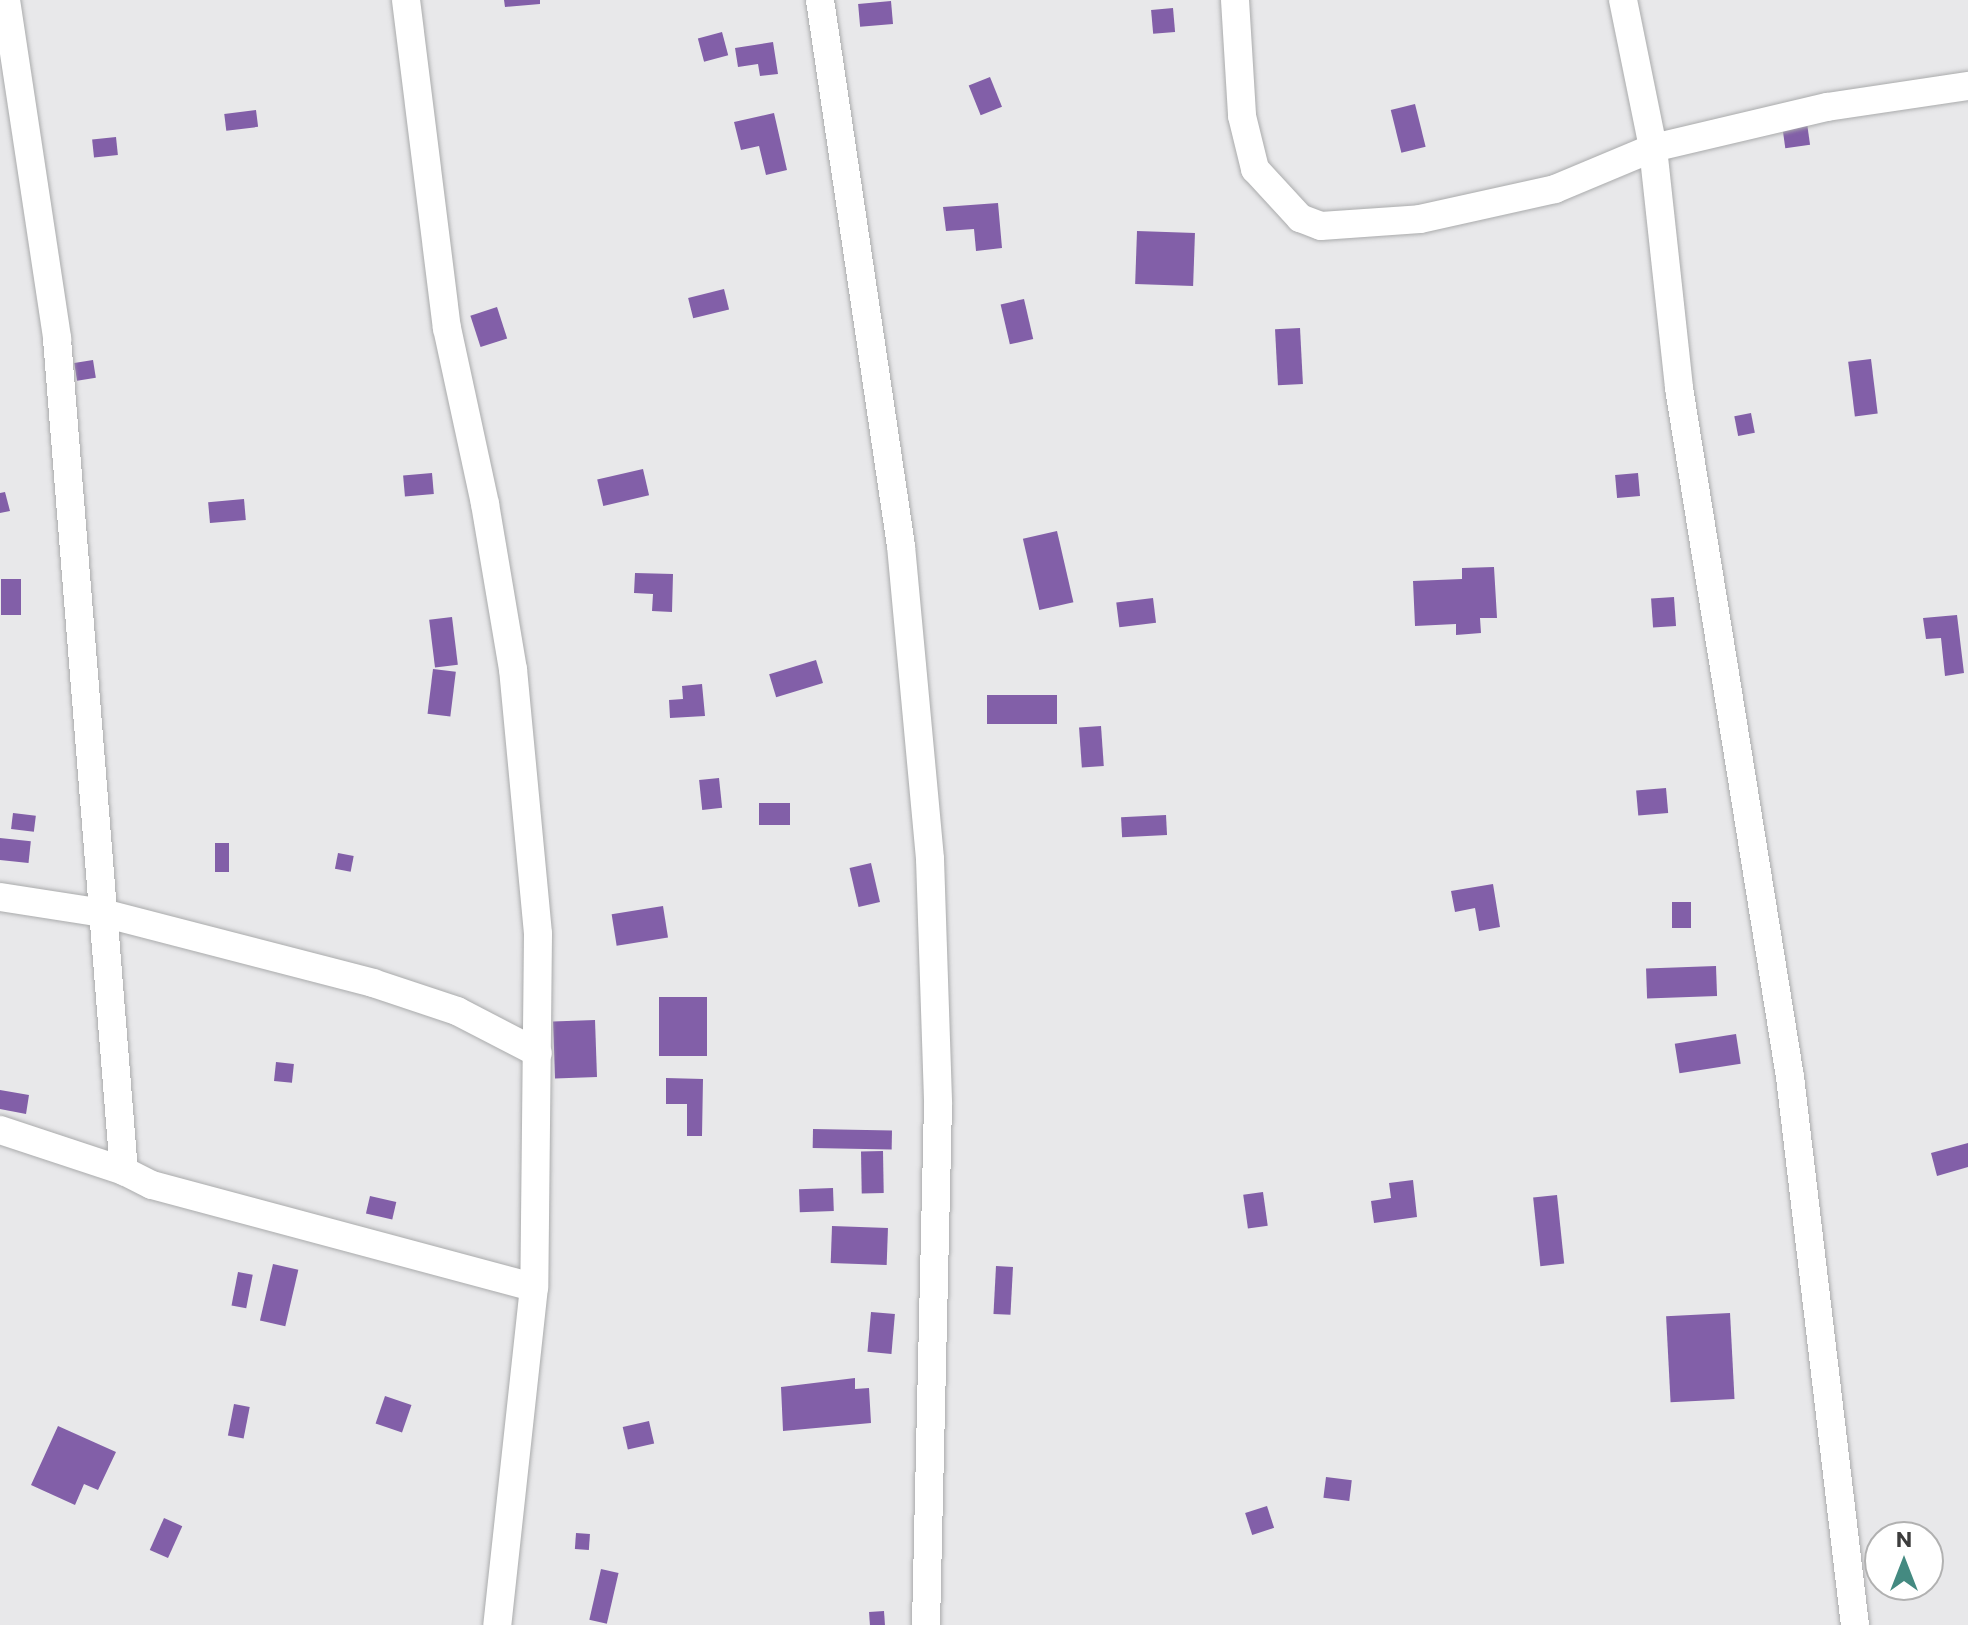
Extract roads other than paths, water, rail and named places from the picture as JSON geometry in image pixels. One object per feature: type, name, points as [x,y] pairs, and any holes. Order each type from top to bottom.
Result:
[{"type":"street","points":[[6,0],[57,339],[124,1171]]},
{"type":"street","points":[[406,0],[447,328],[485,504],[513,669],[538,934],[534,1287],[497,1625]]},
{"type":"street","points":[[820,0],[901,546],[930,859],[938,1104],[926,1625]]},
{"type":"street","points":[[1235,0],[1242,116],[1255,169],[1300,218],[1321,226],[1420,219],[1555,189],[1653,148],[1827,107],[1968,86]]},
{"type":"street","points":[[1623,0],[1653,148],[1679,388],[1790,1077],[1855,1625]]},
{"type":"street","points":[[0,897],[103,913],[373,983],[457,1011],[538,1053]]},
{"type":"street","points":[[0,1130],[124,1171],[152,1185],[534,1287]]}]
